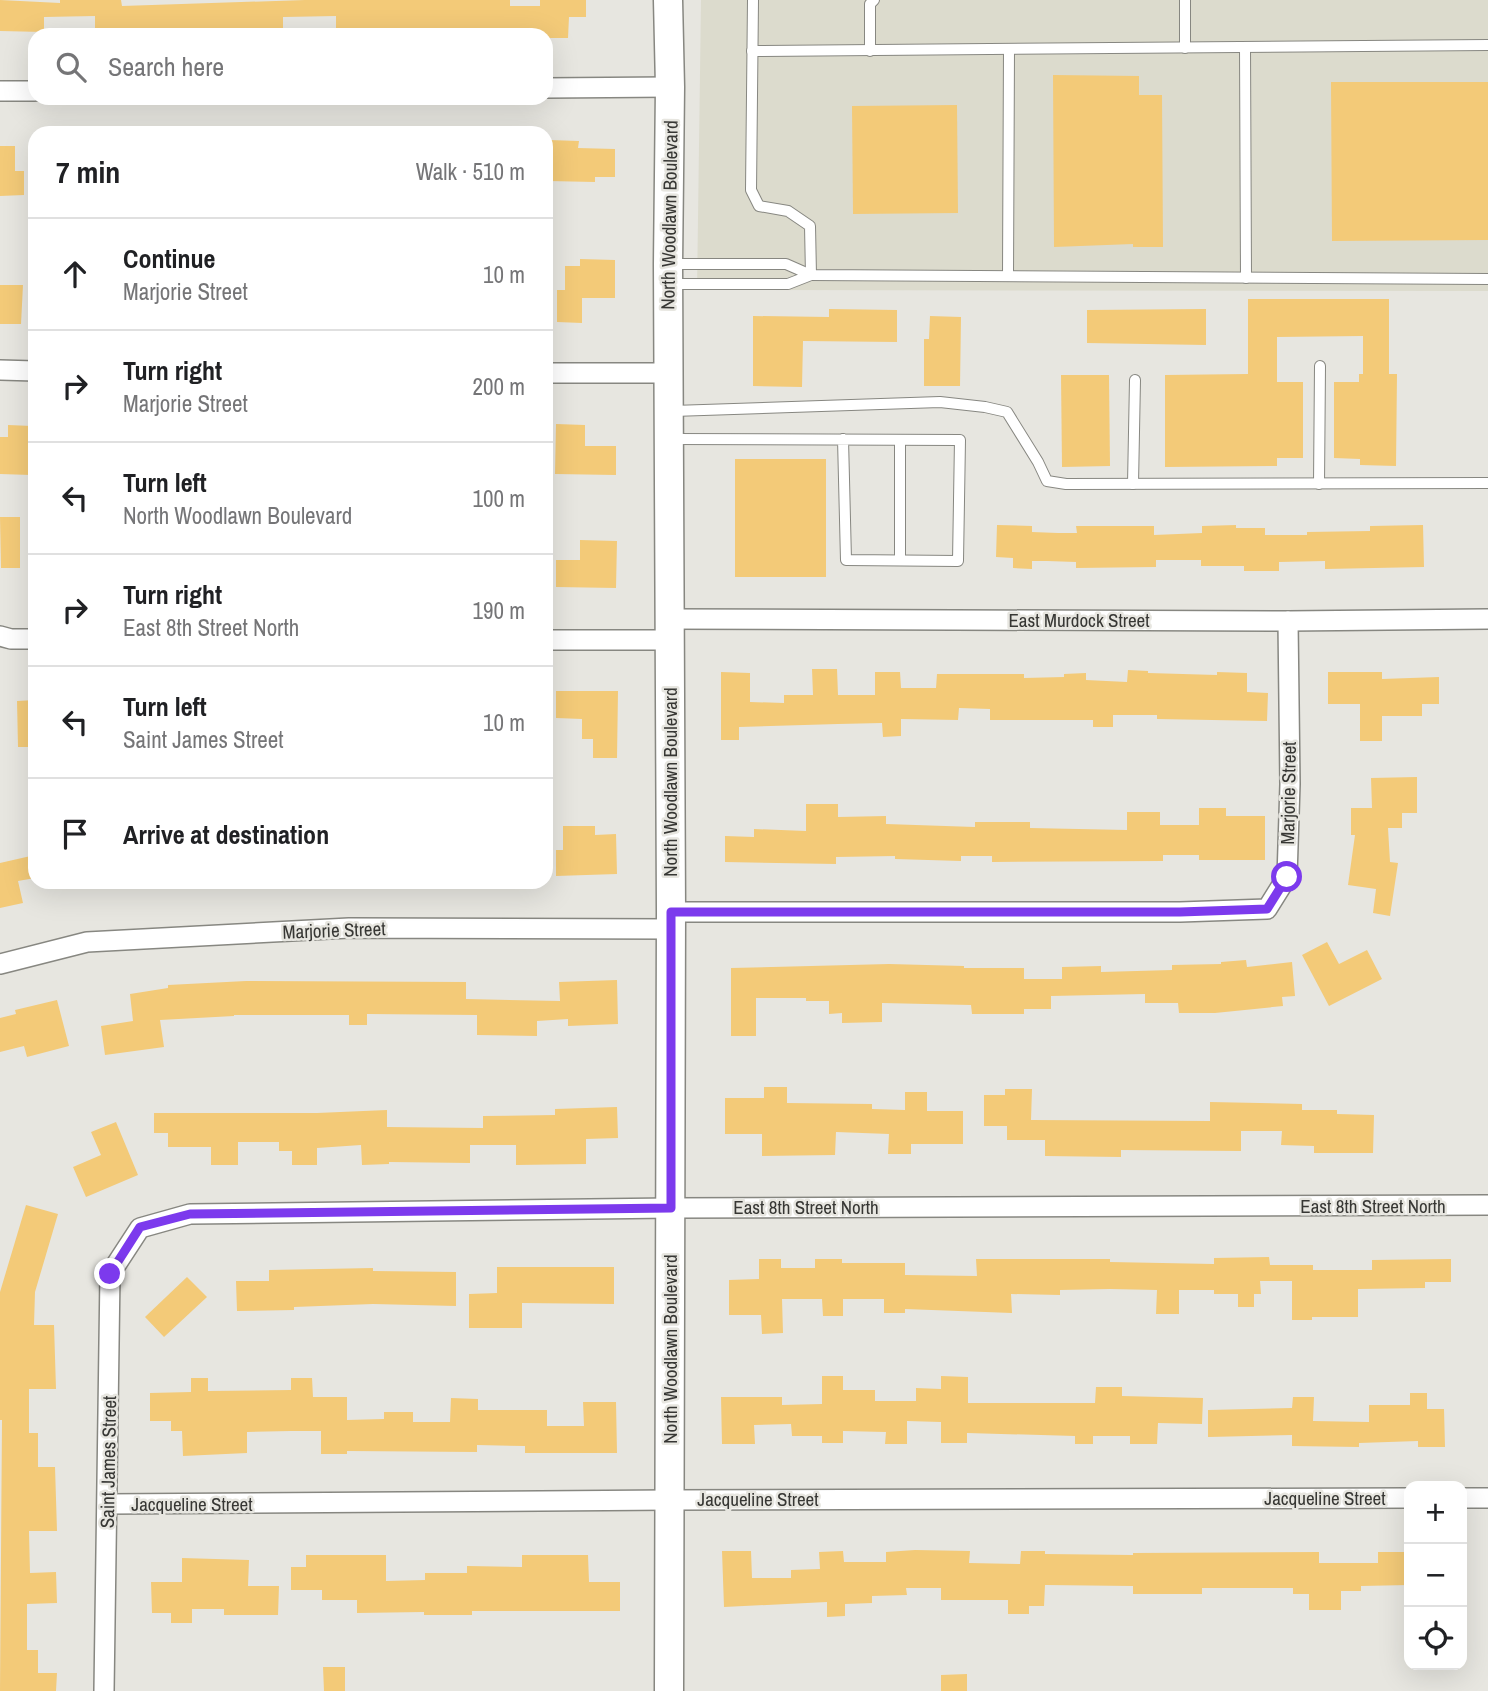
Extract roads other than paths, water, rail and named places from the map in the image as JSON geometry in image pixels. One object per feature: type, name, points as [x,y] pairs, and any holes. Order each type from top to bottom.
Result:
[{"type":"main road","name":"North Woodlawn Boulevard","points":[[667,0],[670,87],[668,425],[671,921],[669,1691]]},
{"type":"street","points":[[553,88],[670,87]]},
{"type":"street","points":[[0,91],[28,91]]},
{"type":"street","points":[[0,370],[28,371]]},
{"type":"street","points":[[553,373],[668,373]]},
{"type":"street","name":"East Murdock Street","points":[[553,639],[669,629],[1488,619]]},
{"type":"street","name":"Marjorie Street","points":[[0,964],[88,942],[294,930],[1267,909],[1287,877],[1290,784],[1289,621]]},
{"type":"street","points":[[0,636],[28,639]]},
{"type":"street","name":"East 8th Street North","points":[[132,1240],[140,1227],[190,1214],[671,1208],[1488,1205]]},
{"type":"street","name":"Saint James Street","points":[[104,1691],[110,1274],[132,1240]]},
{"type":"street","points":[[1467,1498],[1488,1497]]},
{"type":"street","name":"Jacqueline Street","points":[[108,1504],[1404,1498]]},
{"type":"lane","points":[[752,0],[751,190],[759,206],[789,211],[810,226],[811,275]]},
{"type":"lane","points":[[870,51],[870,4],[873,0]]},
{"type":"lane","points":[[1185,0],[1185,48]]},
{"type":"lane","points":[[752,51],[1488,45]]},
{"type":"lane","points":[[1245,47],[1246,278]]},
{"type":"lane","points":[[1008,276],[1009,49]]},
{"type":"lane","points":[[668,274],[786,264],[811,275]]},
{"type":"lane","points":[[668,274],[789,284],[811,275],[1488,279]]},
{"type":"lane","points":[[1319,484],[1320,366]]},
{"type":"lane","points":[[1133,484],[1135,380]]},
{"type":"lane","points":[[668,425],[940,402],[1007,412],[1038,462],[1046,481],[1066,484],[1488,483]]},
{"type":"lane","points":[[668,425],[843,439],[960,440],[958,561],[846,560],[843,439]]},
{"type":"lane","points":[[900,440],[900,561]]}]
